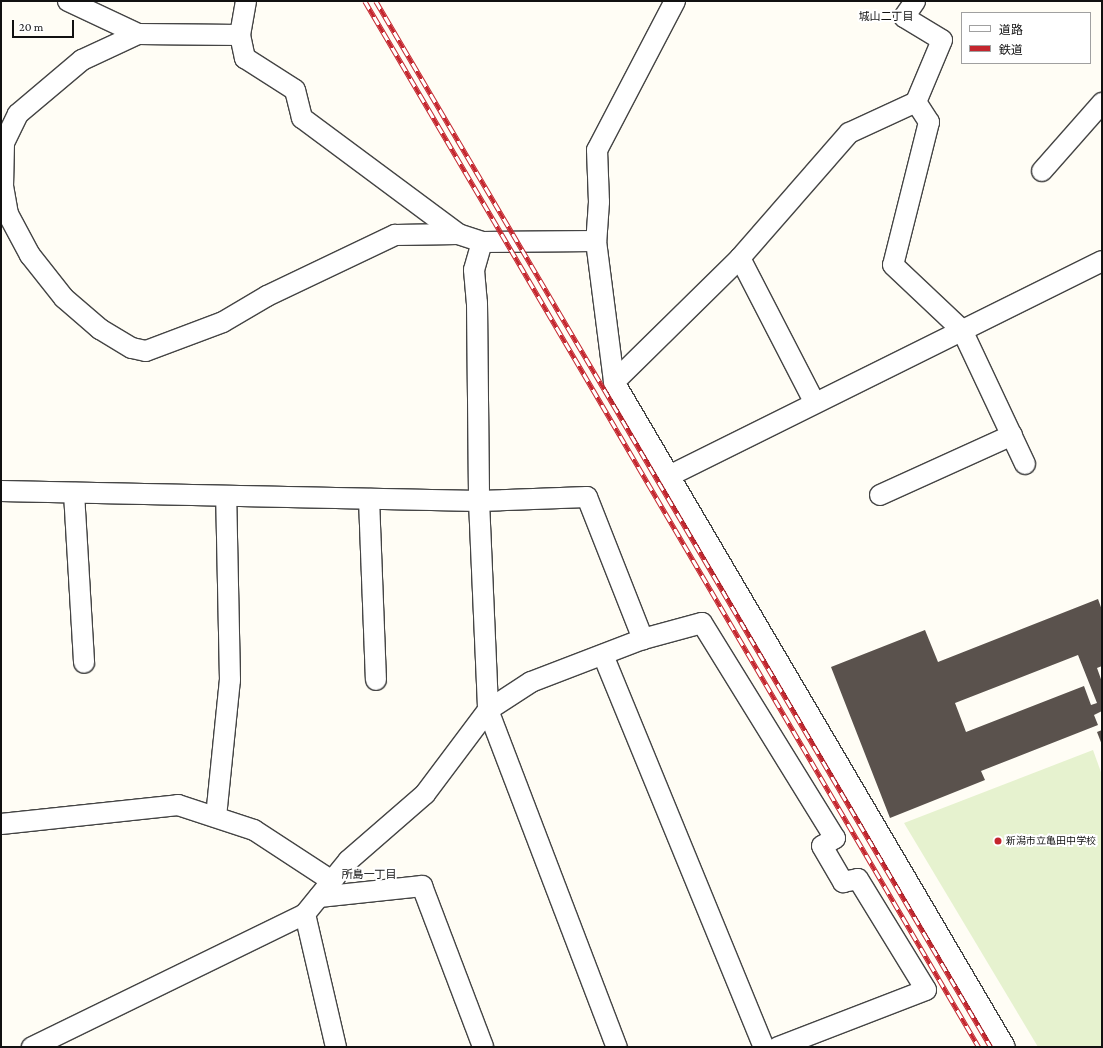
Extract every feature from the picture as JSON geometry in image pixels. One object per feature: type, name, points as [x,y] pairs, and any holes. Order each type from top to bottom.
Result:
[{"type":"street","points":[[68,1],[138,34],[240,35]]},
{"type":"street","points":[[246,1],[240,35],[245,58],[295,90],[302,118],[458,234],[482,242],[596,242]]},
{"type":"street","points":[[675,1],[596,150],[598,202],[596,242],[614,382],[1005,1047]]},
{"type":"street","points":[[614,382],[740,258],[849,133],[916,102],[942,40],[904,17],[915,1]]},
{"type":"street","points":[[138,34],[82,60],[18,114],[4,143],[3,186],[8,214],[30,255],[64,298],[100,330],[132,348],[146,351],[223,322],[268,296],[394,235],[458,234]]},
{"type":"street","points":[[916,102],[929,122],[893,265],[962,330],[1026,464]]},
{"type":"street","points":[[1042,172],[1102,103]]},
{"type":"street","points":[[482,242],[474,270],[477,303],[479,501],[488,710],[616,1047]]},
{"type":"street","points":[[740,258],[815,403]]},
{"type":"street","points":[[669,476],[1102,261]]},
{"type":"street","points":[[880,495],[1012,435]]},
{"type":"street","points":[[1,491],[479,501],[587,497],[643,639]]},
{"type":"street","points":[[74,493],[84,663]]},
{"type":"street","points":[[216,818],[230,680],[226,496]]},
{"type":"street","points":[[369,499],[376,680]]},
{"type":"street","points":[[32,1047],[306,914],[348,861],[425,794],[488,710],[531,682],[643,639],[702,623],[835,838],[822,846],[843,882],[858,879],[926,990],[778,1047]]},
{"type":"street","points":[[603,654],[764,1047]]},
{"type":"street","points":[[1,824],[178,805],[254,830],[332,881]]},
{"type":"street","points":[[319,898],[422,886],[483,1047]]},
{"type":"street","points":[[306,914],[336,1047]]},
{"type":"green space","points":[[1093,750],[1102,775],[1102,1047],[1038,1047],[904,823]]},
{"type":"building","points":[[1098,599],[1102,610],[1102,666],[1097,668],[1102,682],[1102,711],[1094,715],[1098,725],[981,771],[985,780],[890,818],[831,667],[925,630],[938,662]],"holes":[[[1078,655],[1097,703],[1091,705],[1084,686],[966,732],[955,703]]]},
{"type":"building","points":[[1102,730],[1102,745],[1097,732]]},
{"type":"railway","points":[[365,1],[979,1047]]},
{"type":"railway","points":[[376,1],[991,1047]]},
{"type":"place","name":"新潟市立亀田中学校","points":[[998,841]]},
{"type":"district","name":"城山二丁目","points":[[886,16]]},
{"type":"district","name":"所島一丁目","points":[[369,874]]}]
